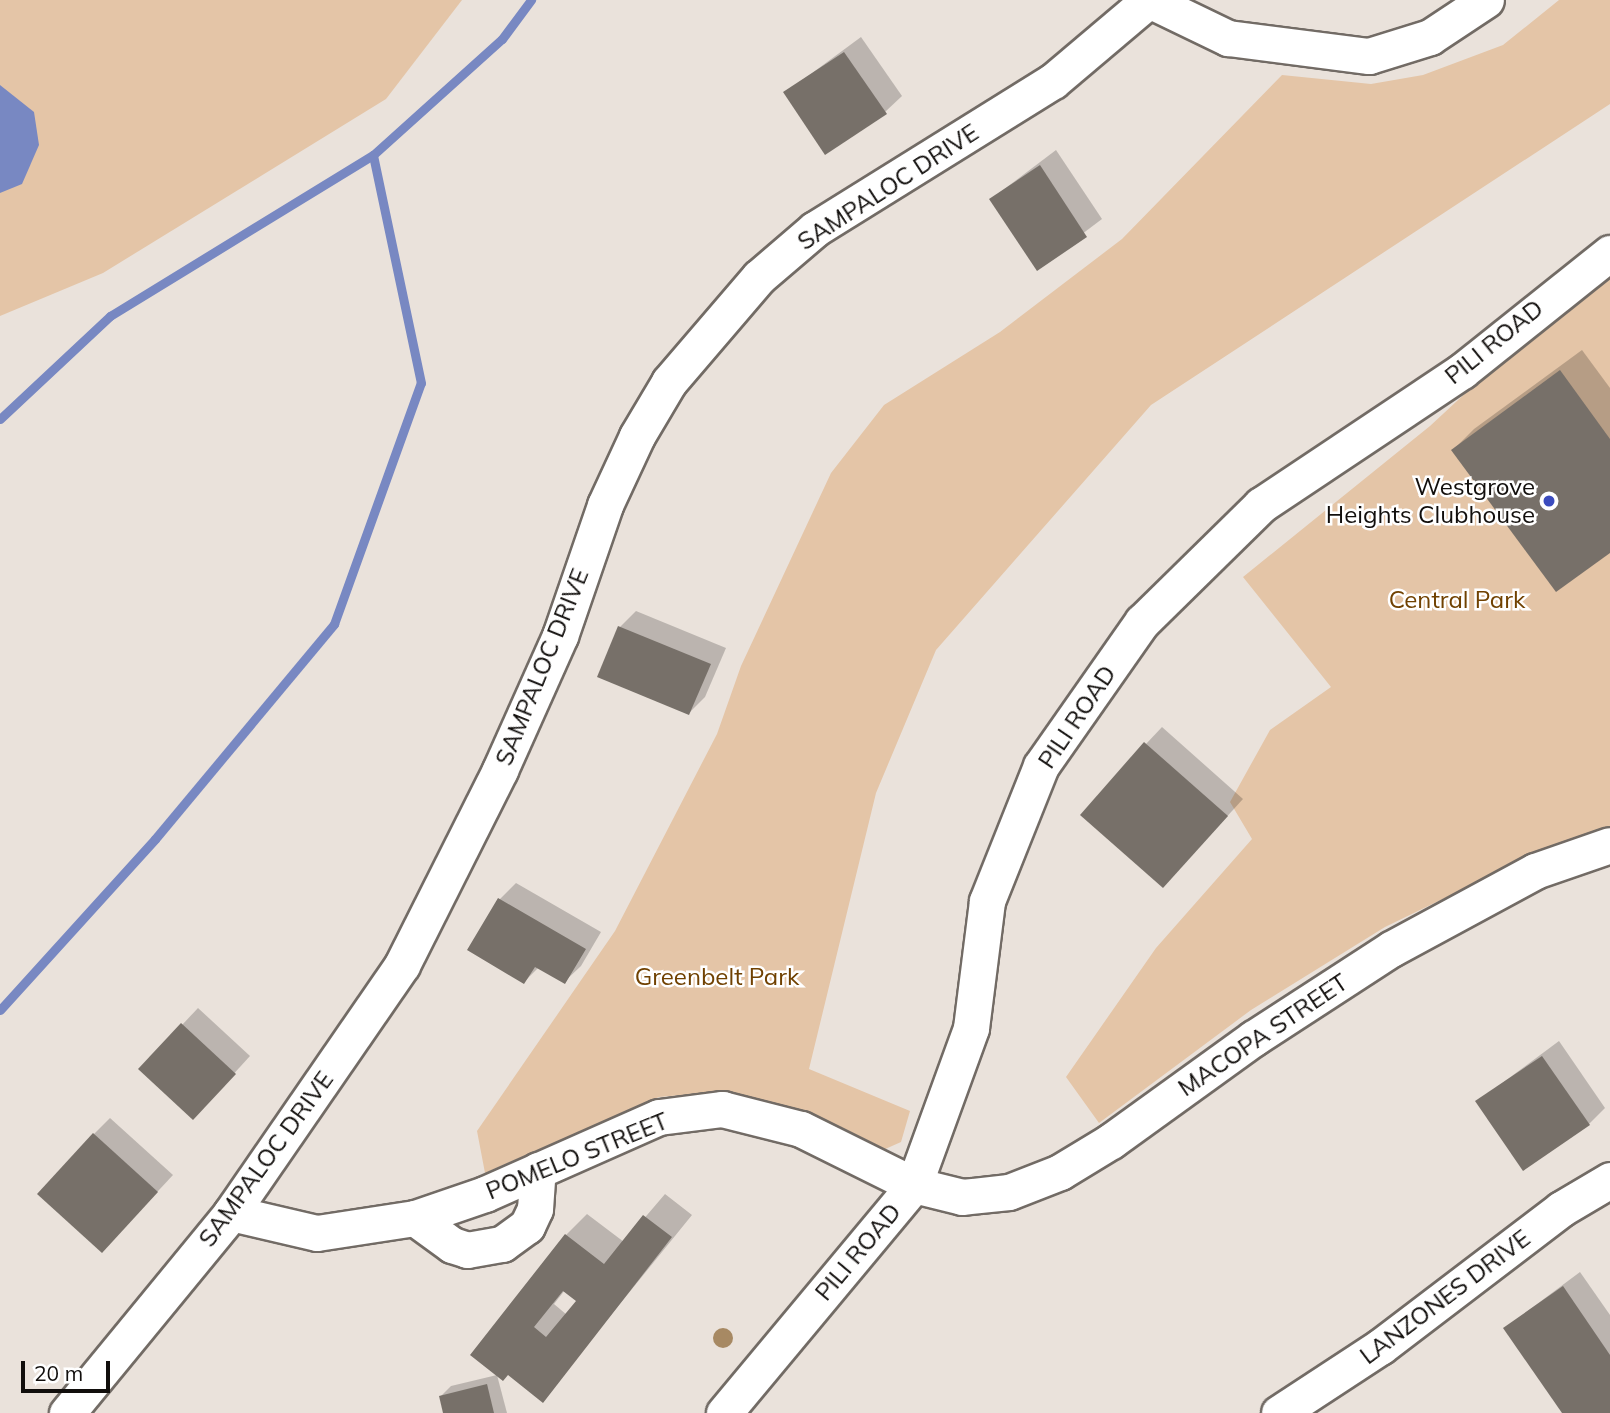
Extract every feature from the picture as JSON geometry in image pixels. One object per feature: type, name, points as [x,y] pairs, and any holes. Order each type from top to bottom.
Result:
[{"type":"street","points":[[1149,0],[1228,38],[1369,56],[1430,37],[1486,0]]},
{"type":"street","name":"SAMPALOC DRIVE","points":[[67,1413],[232,1213],[402,965],[500,771],[560,636],[605,505],[637,436],[669,382],[760,277],[815,229],[1053,81],[1149,0]]},
{"type":"street","name":"PILI ROAD","points":[[724,1413],[914,1185],[971,1028],[987,901],[1036,779],[1142,622],[1261,505],[1462,371],[1610,253]]},
{"type":"street","name":"MACOPA STREET","points":[[914,1185],[962,1197],[1009,1192],[1060,1172],[1391,949],[1535,871],[1610,845]]},
{"type":"street","name":"POMELO STREET","points":[[232,1213],[317,1233],[415,1218],[538,1170],[659,1117],[722,1110],[801,1129],[914,1185]]},
{"type":"street","points":[[415,1218],[452,1245],[467,1250],[502,1244],[527,1226],[535,1209],[538,1170]]},
{"type":"street","name":"LANZONES DRIVE","points":[[1279,1413],[1380,1348],[1561,1209],[1610,1180]]},
{"type":"green space","points":[[0,0],[462,0],[386,99],[103,273],[0,316]]},
{"type":"green space","name":"Greenbelt Park","points":[[1559,0],[1610,0],[1610,104],[1151,405],[936,650],[876,793],[809,1069],[910,1111],[901,1142],[874,1154],[811,1115],[728,1091],[659,1097],[485,1173],[477,1131],[615,931],[717,734],[741,666],[831,473],[884,405],[1000,332],[1122,239],[1282,75],[1371,84],[1423,75],[1503,45]]},
{"type":"green space","name":"Central Park","points":[[1610,269],[1610,827],[1533,855],[1385,927],[1251,1010],[1099,1123],[1066,1077],[1156,948],[1252,839],[1230,802],[1270,730],[1331,687],[1243,577],[1430,426],[1552,313]]},
{"type":"water","points":[[0,85],[34,112],[39,145],[22,184],[0,193]]},
{"type":"building","points":[[844,52],[887,114],[825,155],[783,92]]},
{"type":"building","points":[[1040,165],[1087,237],[1037,271],[989,199]]},
{"type":"building","name":"Westgrove Heights Clubhouse","points":[[1560,370],[1610,439],[1610,553],[1556,592],[1451,450]]},
{"type":"building","points":[[618,626],[711,664],[689,715],[597,677]]},
{"type":"building","points":[[1144,742],[1228,816],[1163,888],[1080,815]]},
{"type":"building","points":[[498,898],[586,949],[565,984],[535,967],[524,984],[467,950]]},
{"type":"building","points":[[181,1023],[236,1074],[193,1120],[138,1069]]},
{"type":"building","points":[[1542,1056],[1590,1125],[1523,1171],[1475,1101]]},
{"type":"building","points":[[93,1133],[158,1192],[102,1253],[37,1194]]},
{"type":"building","points":[[643,1215],[672,1237],[543,1403],[508,1375],[503,1381],[470,1355],[565,1234],[604,1264]],"holes":[[[563,1291],[576,1301],[546,1337],[534,1327]]]},
{"type":"building","points":[[1563,1286],[1610,1355],[1610,1413],[1562,1413],[1503,1328]]},
{"type":"building","points":[[487,1384],[494,1413],[443,1413],[439,1396]]},
{"type":"waterway","points":[[0,419],[110,316],[373,155],[502,39],[531,0]]},
{"type":"waterway","points":[[0,1010],[155,839],[334,624],[421,383],[373,155]]},
{"type":"place","name":"Westgrove Heights Clubhouse","points":[[1549,501]]}]
